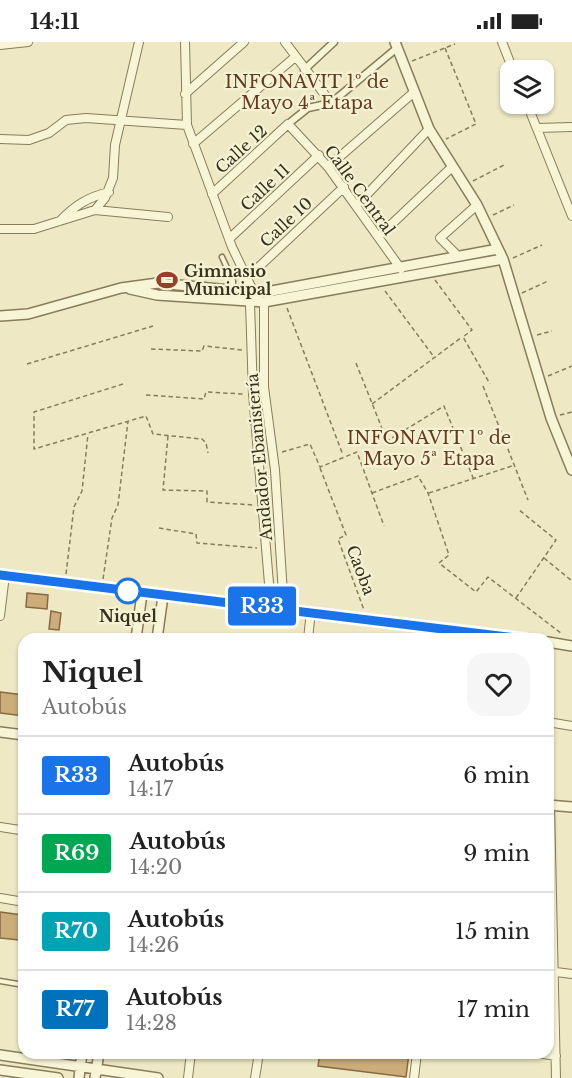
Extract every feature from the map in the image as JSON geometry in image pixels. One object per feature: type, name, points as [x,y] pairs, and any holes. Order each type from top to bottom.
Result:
[{"type":"street","points":[[0,45],[28,42]]},
{"type":"street","points":[[95,210],[109,192],[139,42]]},
{"type":"street","name":"Andador Ebanistería","points":[[185,42],[187,125],[229,239],[257,300],[264,387],[274,454],[284,609]]},
{"type":"street","points":[[185,94],[244,42]]},
{"type":"street","points":[[285,42],[304,71],[331,103]]},
{"type":"street","points":[[304,71],[334,42]]},
{"type":"street","points":[[502,42],[509,60]]},
{"type":"street","points":[[288,124],[309,108],[331,103],[396,45],[429,129],[477,205],[504,260],[551,418],[572,470]]},
{"type":"street","points":[[193,144],[295,57]]},
{"type":"street","points":[[328,166],[413,93]]},
{"type":"street","points":[[531,114],[572,216]]},
{"type":"street","points":[[0,139],[29,140],[49,133],[66,120],[122,120],[187,125]]},
{"type":"street","name":"Calle Central","points":[[288,124],[328,166],[406,275]]},
{"type":"street","name":"Calle 12","points":[[212,194],[288,124]]},
{"type":"street","points":[[537,128],[572,127]]},
{"type":"street","points":[[357,205],[429,129]]},
{"type":"street","name":"Calle 11","points":[[229,239],[319,155]]},
{"type":"street","points":[[378,237],[452,166]]},
{"type":"street","name":"Calle 10","points":[[247,278],[344,187]]},
{"type":"street","points":[[58,223],[74,207],[90,198],[109,192]]},
{"type":"street","points":[[458,256],[440,238],[477,205]]},
{"type":"street","points":[[0,229],[34,229],[95,210],[168,217]]},
{"type":"street","points":[[257,300],[399,266],[498,249]]},
{"type":"street","points":[[0,316],[28,314],[121,288],[157,295],[233,296],[257,300],[284,299],[310,288],[504,260]]},
{"type":"street","name":"Andador Ebanistería","points":[[257,300],[252,351],[253,394],[271,607]]},
{"type":"street","points":[[0,616],[3,575],[164,596],[311,611],[461,633]]},
{"type":"street","points":[[137,633],[142,593]]},
{"type":"street","points":[[158,633],[164,596]]},
{"type":"street","points":[[309,633],[311,611]]},
{"type":"street","points":[[554,643],[572,646]]},
{"type":"street","points":[[554,723],[572,726]]},
{"type":"street","points":[[0,732],[18,734]]},
{"type":"street","points":[[554,805],[572,807]]},
{"type":"street","points":[[0,827],[18,830]]},
{"type":"street","points":[[0,898],[18,901]]},
{"type":"street","points":[[554,971],[572,974]]},
{"type":"street","points":[[554,1022],[556,1078]]},
{"type":"street","points":[[0,1055],[18,1058]]},
{"type":"street","points":[[27,1059],[81,1067],[96,1073],[158,1078]]},
{"type":"street","points":[[79,1078],[82,1059]]},
{"type":"street","points":[[188,1078],[190,1059]]},
{"type":"street","points":[[255,1078],[258,1059]]},
{"type":"street","points":[[414,1078],[416,1059]]},
{"type":"street","points":[[0,1070],[58,1078]]},
{"type":"lane","points":[[222,257],[230,272],[233,296]]},
{"type":"lane","points":[[0,981],[18,984]]},
{"type":"path","points":[[403,64],[455,44]]},
{"type":"path","points":[[437,142],[476,124],[444,48]]},
{"type":"path","points":[[464,186],[506,164]]},
{"type":"path","points":[[484,219],[514,205]]},
{"type":"path","points":[[504,260],[542,245]]},
{"type":"path","points":[[371,404],[472,330],[429,272]]},
{"type":"path","points":[[377,280],[435,358]]},
{"type":"path","points":[[516,295],[548,281]]},
{"type":"path","points":[[284,299],[344,457]]},
{"type":"path","points":[[27,364],[153,326]]},
{"type":"path","points":[[527,338],[552,330]]},
{"type":"path","points":[[463,337],[490,384]]},
{"type":"path","points":[[151,349],[202,351],[204,346],[252,351]]},
{"type":"path","points":[[356,363],[387,441],[444,406],[474,480]]},
{"type":"path","points":[[539,380],[572,366]]},
{"type":"path","points":[[123,384],[34,412],[34,448],[146,416],[153,434],[202,439],[206,443],[208,453]]},
{"type":"path","points":[[483,386],[512,466],[528,500]]},
{"type":"path","points":[[146,395],[204,399],[206,392],[253,394]]},
{"type":"path","points":[[551,418],[572,412]]},
{"type":"path","points":[[102,588],[112,518],[118,505],[129,420]]},
{"type":"path","points":[[65,582],[74,507],[82,491],[88,433]]},
{"type":"path","points":[[168,436],[163,490],[207,491],[207,502],[264,506]]},
{"type":"path","points":[[274,454],[310,444],[320,467],[357,452],[384,526]]},
{"type":"path","points":[[428,493],[512,466]]},
{"type":"path","name":"Caoba","points":[[320,467],[346,535],[338,539],[368,619]]},
{"type":"path","points":[[372,493],[418,476],[428,493],[449,555],[439,563],[476,592],[488,576],[563,634]]},
{"type":"path","points":[[516,598],[555,540],[518,509]]},
{"type":"path","points":[[159,528],[196,534],[196,543],[267,549]]},
{"type":"path","points":[[544,557],[572,581]]},
{"type":"building","points":[[27,593],[48,595],[47,609],[26,607]]},
{"type":"building","points":[[51,611],[61,613],[59,630],[49,629]]},
{"type":"building","points":[[0,692],[18,694],[18,715],[0,713]]},
{"type":"building","points":[[0,912],[18,914],[18,940],[0,938]]},
{"type":"building","points":[[319,1059],[408,1059],[406,1077],[318,1066]]},
{"type":"bus line","name":"R33","points":[[0,575],[482,633]]},
{"type":"place","name":"Gimnasio Municipal","points":[[167,280]]},
{"type":"place","name":"Niquel","points":[[128,591]]},
{"type":"district","name":"INFONAVIT 1º de Mayo 4ª Etapa","points":[[307,92]]},
{"type":"district","name":"INFONAVIT 1º de Mayo 5ª Etapa","points":[[429,448]]}]
